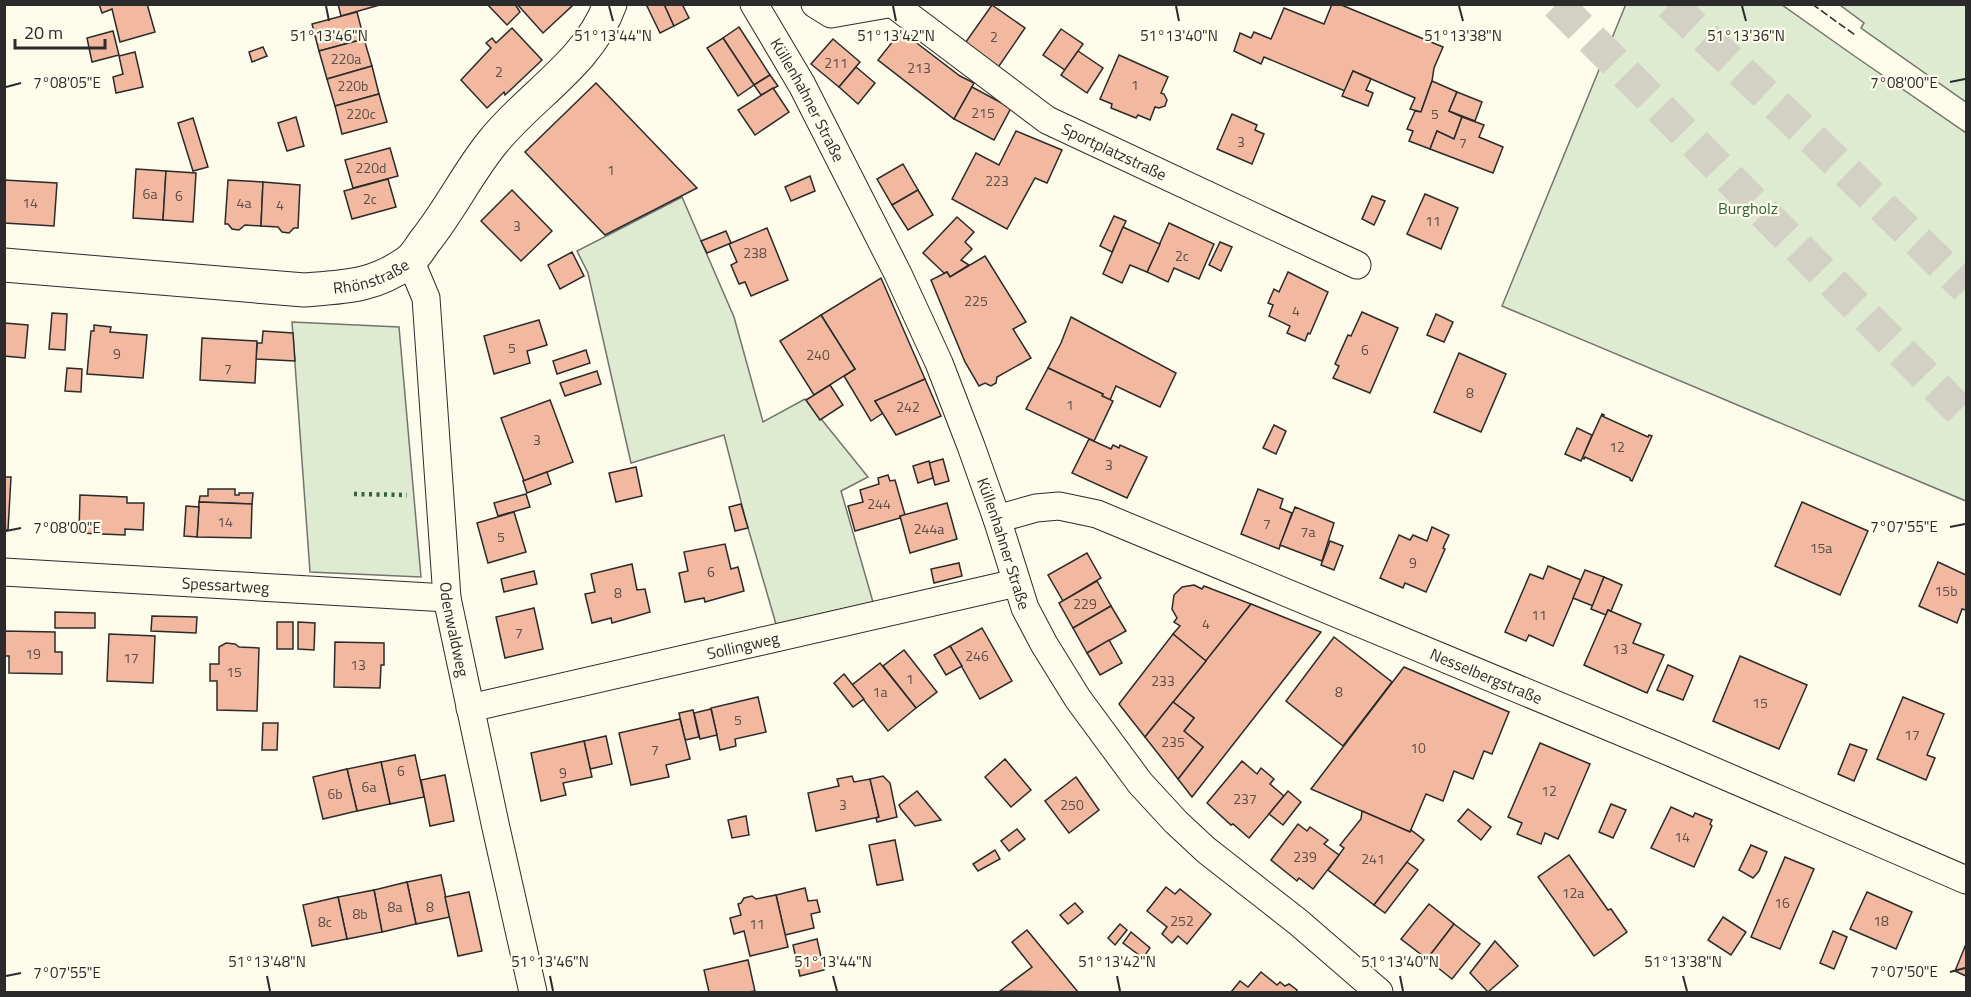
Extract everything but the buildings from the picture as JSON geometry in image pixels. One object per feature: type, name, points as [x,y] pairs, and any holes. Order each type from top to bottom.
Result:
[{"type":"street","name":"Rhönstraße","points":[[4,265],[303,290],[350,287],[383,277],[410,260],[435,229],[468,176],[494,141],[586,47],[604,20],[610,4]]},
{"type":"street","name":"Küllenhahner Straße","points":[[754,4],[802,85],[898,273],[939,363],[972,447],[1025,608],[1078,699],[1147,791],[1176,822],[1206,850],[1298,922],[1379,993]]},
{"type":"street","name":"Sportplatzstraße","points":[[815,4],[831,14],[890,4],[1047,120],[1357,265]]},
{"type":"street","name":"Odenwaldweg","points":[[410,260],[426,298],[447,598],[532,993]]},
{"type":"street","name":"Nesselbergstraße","points":[[997,519],[1036,508],[1059,506],[1097,514],[1661,749],[1966,880]]},
{"type":"street","name":"Spessartweg","points":[[4,572],[447,598]]},
{"type":"street","name":"Sollingweg","points":[[470,708],[1016,583]]},
{"type":"green space","name":"Burgholz","points":[[1626,4],[1782,5],[1966,133],[1966,501],[1502,306]]},
{"type":"green space","points":[[1840,5],[1966,5],[1966,102],[1861,28],[1864,23]]},
{"type":"green space","points":[[682,197],[734,317],[763,422],[805,399],[868,477],[841,491],[873,602],[776,624],[724,435],[631,463],[588,273],[577,251]]},
{"type":"green space","points":[[292,322],[399,327],[421,577],[310,572]]},
{"type":"tunnel","points":[[1557,4],[1966,417]]},
{"type":"tunnel","points":[[1670,4],[1966,288]]},
{"type":"hedge","points":[[354,494],[407,495]]},
{"type":"fence","points":[[1812,4],[1855,35]]}]
